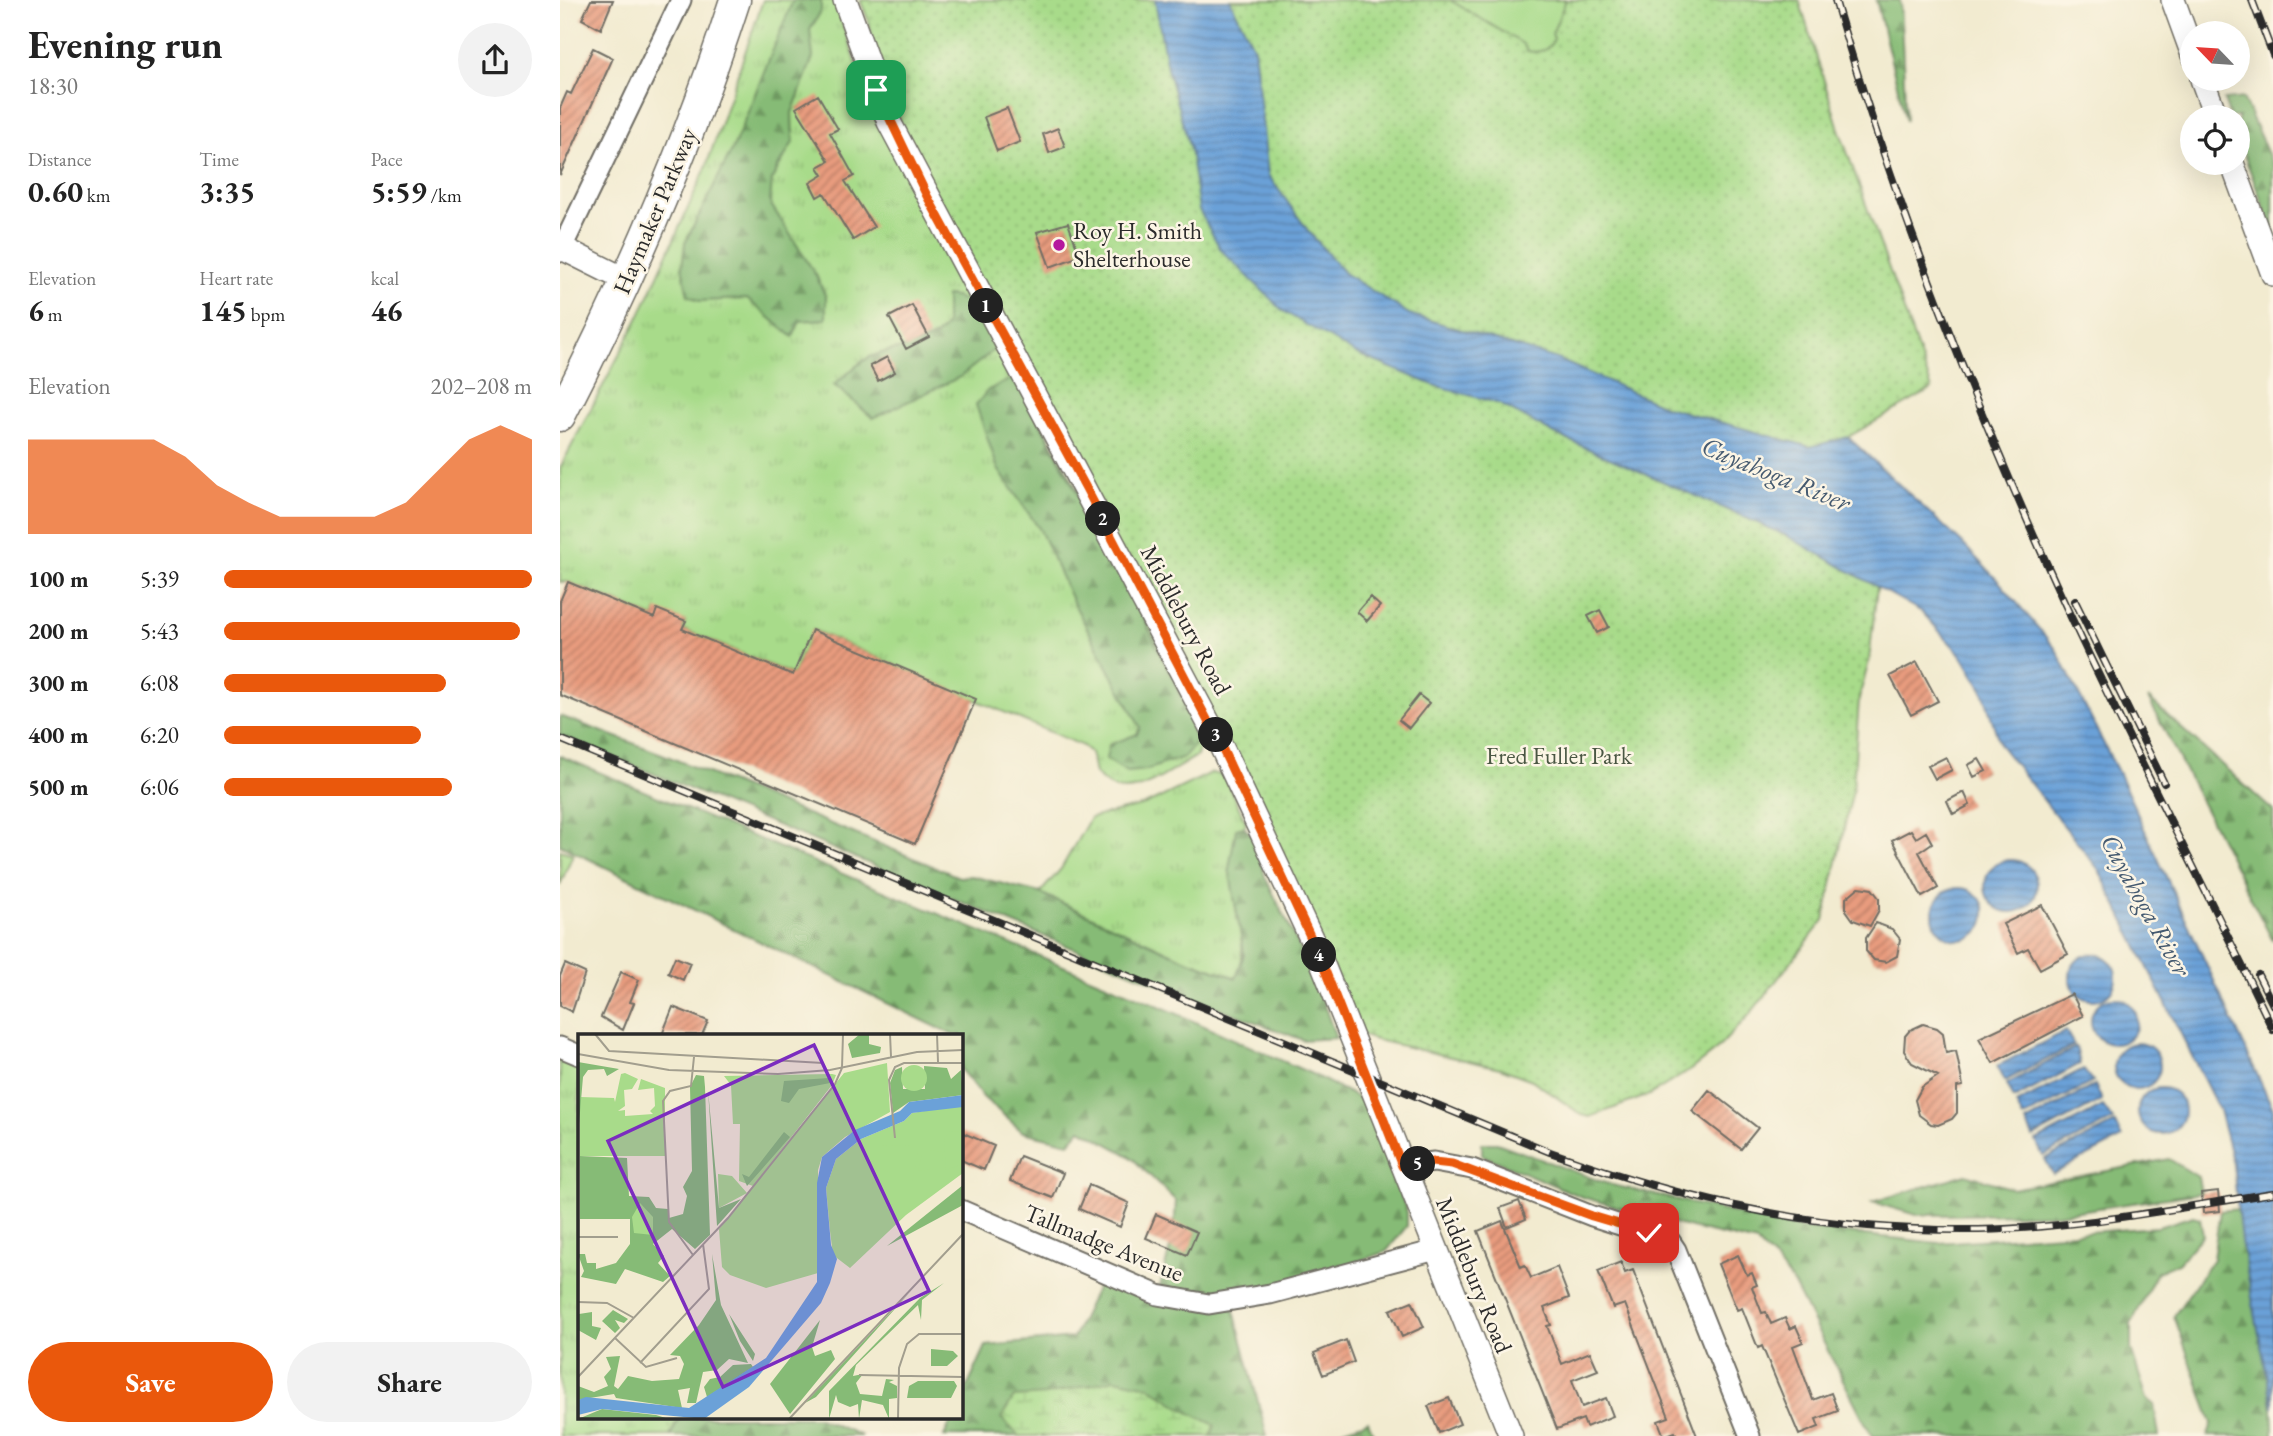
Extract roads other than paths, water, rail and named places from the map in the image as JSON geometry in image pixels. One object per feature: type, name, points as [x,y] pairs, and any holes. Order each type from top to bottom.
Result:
[{"type":"main road","name":"Haymaker Parkway","points":[[560,416],[626,280],[681,151],[735,0]]},
{"type":"street","points":[[626,280],[561,250],[681,0]]},
{"type":"street","name":"Middlebury Road","points":[[845,0],[889,122],[988,311],[1123,557],[1228,760],[1319,955],[1511,1436]]},
{"type":"street","points":[[2172,0],[2180,21]]},
{"type":"street","points":[[2236,175],[2273,274]]},
{"type":"street","points":[[560,1047],[578,1055]]},
{"type":"street","points":[[1402,1166],[1434,1162],[1462,1166],[1670,1241],[1676,1250],[1750,1436]]},
{"type":"street","name":"Tallmadge Avenue","points":[[962,1210],[1158,1295],[1209,1304],[1270,1294],[1436,1250]]},
{"type":"water","name":"Cuyahoga River","points":[[1155,0],[1230,0],[1254,48],[1268,175],[1309,232],[1344,273],[1409,314],[1557,359],[1666,407],[1810,447],[1848,437],[1962,543],[2056,649],[2119,774],[2273,1109],[2273,1407],[2241,1241],[2233,1164],[2219,1110],[2099,870],[2000,745],[1983,691],[1962,656],[1922,612],[1785,535],[1555,434],[1500,404],[1431,384],[1355,353],[1283,311],[1221,250],[1199,210],[1190,149],[1167,68]]},
{"type":"water","points":[[2011,860],[2030,867],[2037,886],[2030,905],[2011,912],[1992,905],[1985,886],[1992,867]]},
{"type":"water","points":[[1959,888],[1978,895],[1985,914],[1978,933],[1959,940],[1940,933],[1933,914],[1940,895]]},
{"type":"water","points":[[2093,954],[2109,961],[2116,977],[2109,993],[2093,1000],[2077,993],[2070,977],[2077,961]]},
{"type":"water","points":[[2114,998],[2130,1005],[2137,1021],[2130,1037],[2114,1044],[2098,1037],[2091,1021],[2098,1005]]},
{"type":"water","points":[[2066,1031],[2074,1045],[2005,1081],[1997,1066]]},
{"type":"water","points":[[2137,1043],[2153,1050],[2160,1066],[2153,1082],[2137,1089],[2121,1082],[2114,1066],[2121,1050]]},
{"type":"water","points":[[2076,1047],[2080,1064],[2014,1099],[2007,1084]]},
{"type":"water","points":[[2083,1069],[2093,1082],[2023,1118],[2016,1104]]},
{"type":"water","points":[[2095,1085],[2102,1100],[2033,1137],[2026,1122]]},
{"type":"water","points":[[2161,1088],[2177,1095],[2184,1111],[2177,1127],[2161,1134],[2145,1127],[2138,1111],[2145,1095]]},
{"type":"water","points":[[2103,1106],[2113,1120],[2043,1156],[2036,1141]]},
{"type":"water","points":[[2115,1123],[2122,1138],[2053,1174],[2045,1159]]},
{"type":"railway","points":[[1835,0],[1858,77],[1910,229],[1998,453],[2088,654],[2273,1030]]},
{"type":"railway","points":[[2252,0],[2273,55]]},
{"type":"railway","points":[[2075,601],[2164,783]]},
{"type":"railway","points":[[560,739],[1550,1152],[1656,1186],[1709,1200],[1813,1220],[1867,1226],[1979,1230],[2090,1221],[2273,1193]]},
{"type":"railway","points":[[2258,975],[2273,1005]]},
{"type":"place","name":"Roy H. Smith Shelterhouse","points":[[1059,245]]},
{"type":"park label","name":"Fred Fuller Park","points":[[1559,756]]}]
